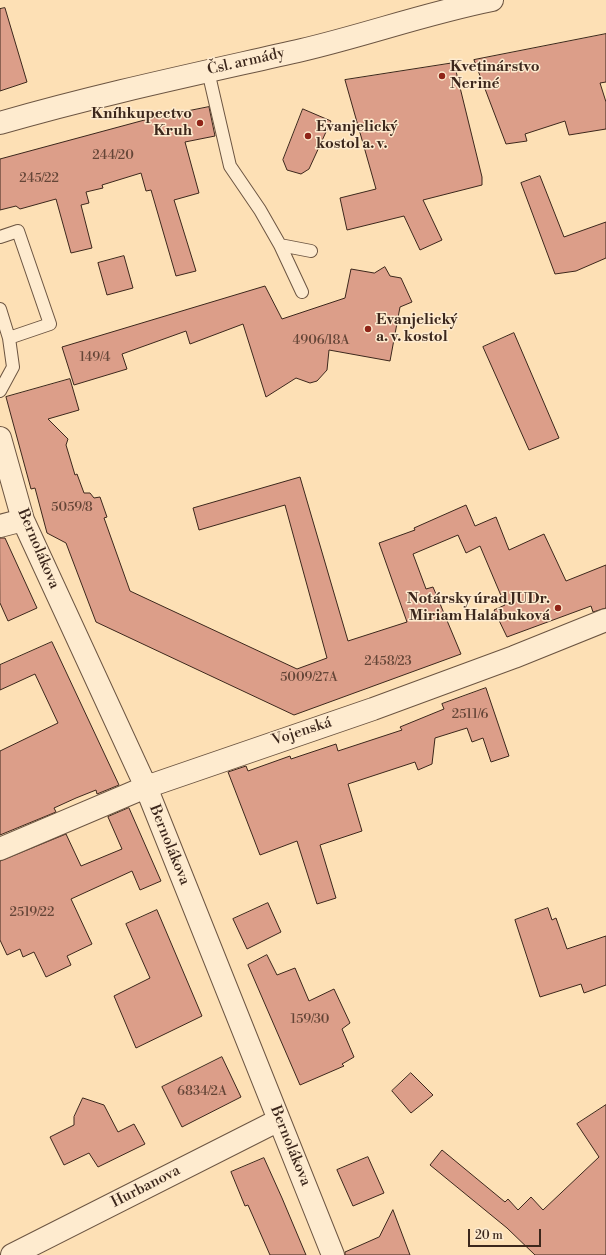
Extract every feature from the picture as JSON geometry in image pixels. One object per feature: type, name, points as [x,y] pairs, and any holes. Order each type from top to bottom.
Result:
[{"type":"street","name":"Čsl. armády","points":[[0,123],[68,103],[303,50],[460,6],[492,0]]},
{"type":"street","name":"Bernolákova","points":[[0,438],[23,520],[146,787],[333,1255]]},
{"type":"street","points":[[0,526],[23,520]]},
{"type":"street","name":"Vojenská","points":[[0,849],[146,787],[269,743],[374,709],[514,657],[606,620]]},
{"type":"street","name":"Hurbanova","points":[[12,1255],[279,1120]]},
{"type":"lane","points":[[208,71],[230,166],[260,210],[280,245],[302,292]]},
{"type":"lane","points":[[0,237],[18,231],[50,324],[9,338]]},
{"type":"lane","points":[[280,245],[311,252]]},
{"type":"lane","points":[[0,309],[9,338],[13,367],[0,391]]},
{"type":"building","points":[[5,8],[27,82],[0,91],[0,9]]},
{"type":"building","points":[[606,34],[606,82],[600,83],[606,102],[606,129],[569,135],[565,121],[525,134],[527,141],[506,144],[474,60]]},
{"type":"building","points":[[454,63],[482,177],[482,185],[423,200],[442,240],[420,250],[404,216],[347,230],[340,198],[376,189],[345,80]]},
{"type":"building","points":[[209,107],[215,136],[185,142],[199,193],[174,200],[196,271],[176,276],[151,190],[146,191],[141,173],[102,185],[103,188],[86,192],[89,203],[81,205],[92,248],[71,253],[56,199],[20,209],[16,206],[0,210],[0,159],[152,118]]},
{"type":"building","name":"Evanjelický kostol a. v.","points":[[303,109],[331,121],[309,169],[301,174],[287,170],[283,160]]},
{"type":"building","points":[[540,176],[564,237],[606,222],[606,258],[576,271],[555,274],[521,183]]},
{"type":"building","points":[[124,256],[133,288],[107,295],[98,263]]},
{"type":"building","points":[[385,267],[390,276],[401,278],[412,302],[400,307],[390,361],[329,350],[327,370],[317,381],[310,383],[296,378],[266,397],[243,324],[190,344],[186,331],[122,354],[127,369],[74,385],[62,347],[265,286],[282,319],[345,298],[351,269],[374,273]]},
{"type":"building","points":[[514,333],[559,438],[529,450],[483,347]]},
{"type":"building","points":[[70,379],[79,410],[48,419],[68,439],[66,445],[75,475],[77,474],[84,493],[90,493],[94,498],[100,497],[107,517],[104,518],[130,591],[297,669],[327,658],[285,505],[199,530],[193,508],[300,477],[348,641],[407,622],[379,543],[415,530],[414,528],[466,505],[475,526],[496,517],[509,550],[544,534],[566,581],[606,565],[606,608],[593,612],[591,606],[507,637],[494,610],[505,605],[480,546],[466,553],[458,535],[413,554],[426,589],[433,587],[461,654],[294,715],[96,622],[66,543],[47,533],[35,488],[31,489],[6,397]]},
{"type":"building","points":[[0,538],[5,538],[37,608],[8,621],[0,603]]},
{"type":"building","points":[[52,642],[119,785],[97,794],[96,790],[76,798],[54,808],[56,812],[0,835],[0,751],[58,723],[35,674],[0,690],[0,665]]},
{"type":"building","points":[[486,688],[509,756],[491,762],[483,738],[472,742],[467,728],[435,738],[432,764],[418,770],[415,762],[348,784],[362,831],[320,845],[336,898],[317,904],[297,841],[260,855],[228,772],[246,766],[248,771],[290,756],[291,759],[336,744],[338,751],[402,730],[400,727],[444,709],[442,704]]},
{"type":"building","points":[[129,808],[161,881],[140,890],[132,871],[71,899],[92,944],[67,956],[71,965],[46,977],[34,952],[23,957],[20,949],[7,955],[0,940],[0,861],[66,834],[81,866],[122,849],[108,817]]},
{"type":"building","points":[[268,903],[281,932],[247,949],[233,919]]},
{"type":"building","points":[[548,908],[552,920],[556,918],[567,949],[606,936],[606,985],[584,993],[581,984],[540,997],[515,920]]},
{"type":"building","points":[[157,910],[202,1016],[136,1048],[114,996],[150,978],[126,924]]},
{"type":"building","points":[[267,955],[277,975],[295,968],[309,1001],[334,989],[350,1023],[342,1029],[354,1057],[342,1064],[344,1066],[300,1085],[248,965]]},
{"type":"building","points":[[222,1057],[241,1097],[182,1127],[162,1087]]},
{"type":"building","points":[[411,1073],[433,1095],[411,1113],[392,1091]]},
{"type":"building","points":[[83,1098],[104,1105],[118,1132],[134,1124],[145,1144],[98,1167],[89,1153],[64,1165],[50,1137],[74,1125],[74,1117]]},
{"type":"building","points":[[606,1105],[606,1255],[535,1255],[507,1228],[430,1165],[442,1150],[505,1202],[508,1199],[518,1210],[531,1197],[543,1210],[599,1157],[577,1124]]},
{"type":"building","points":[[368,1157],[384,1193],[353,1206],[337,1170]]},
{"type":"building","points":[[264,1158],[306,1255],[270,1255],[248,1205],[245,1206],[231,1172]]},
{"type":"building","points":[[393,1210],[410,1255],[345,1255],[345,1252],[379,1237]]},
{"type":"place","name":"Kvetinárstvo Neriné","points":[[442,76]]},
{"type":"place","name":"Kníhkupectvo Kruh","points":[[200,123]]},
{"type":"place","name":"Evanjelický kostol a. v.","points":[[308,136]]},
{"type":"place","name":"Evanjelický a. v. kostol","points":[[368,329]]},
{"type":"place","name":"Notársky úrad JUDr. Miriam Halabuková","points":[[558,608]]}]
